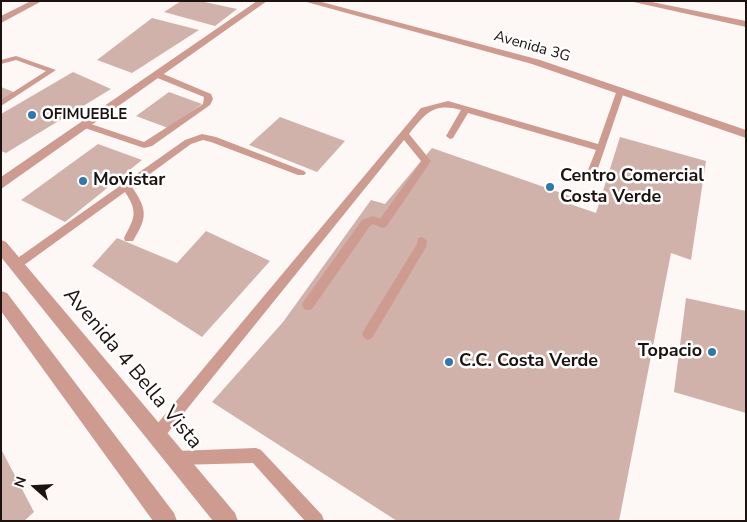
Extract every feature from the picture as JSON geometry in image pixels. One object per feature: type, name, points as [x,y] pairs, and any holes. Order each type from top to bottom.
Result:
[{"type":"street","points":[[1,20],[38,1]]},
{"type":"street","points":[[1,184],[263,1]]},
{"type":"street","name":"Avenida 3G","points":[[307,1],[536,62],[621,89],[746,134]]},
{"type":"street","points":[[633,1],[746,24]]},
{"type":"street","name":"Avenida 4 Bella Vista","points":[[1,246],[227,521]]},
{"type":"street","points":[[1,298],[166,521]]},
{"type":"lane","points":[[1,62],[16,58],[52,70],[1,104]]},
{"type":"lane","points":[[85,125],[144,145],[149,144],[206,105],[209,99],[208,96],[158,75]]},
{"type":"lane","points":[[588,180],[621,89]]},
{"type":"lane","points":[[157,436],[424,110],[448,104],[601,148]]},
{"type":"lane","points":[[450,136],[466,109]]},
{"type":"lane","points":[[308,305],[366,223],[373,220],[382,224],[422,168],[426,160],[404,133]]},
{"type":"lane","points":[[16,265],[188,142],[202,137],[213,139],[301,173]]},
{"type":"lane","points":[[126,187],[140,206],[138,224],[129,238]]},
{"type":"lane","points":[[368,334],[422,244],[422,241]]},
{"type":"lane","points":[[176,458],[256,455],[316,521]]},
{"type":"building","points":[[181,1],[200,1],[237,9],[215,26],[164,12]]},
{"type":"building","points":[[152,18],[199,30],[132,73],[97,60]]},
{"type":"building","points":[[73,72],[111,89],[6,153],[1,151],[1,114]]},
{"type":"building","points":[[1,87],[16,93],[1,103]]},
{"type":"building","points":[[169,92],[202,104],[168,128],[136,116]]},
{"type":"building","points":[[280,117],[345,141],[317,172],[249,145]]},
{"type":"building","name":"C.C. Costa Verde","points":[[620,137],[706,161],[691,260],[671,253],[619,521],[397,521],[212,402],[283,322],[371,200],[385,204],[432,148],[570,196],[570,204],[596,213]]},
{"type":"building","points":[[98,144],[142,160],[65,222],[21,200]]},
{"type":"building","points":[[206,231],[270,261],[202,337],[92,266],[117,238],[177,263]]},
{"type":"building","name":"Topacio","points":[[686,298],[746,311],[746,413],[674,392]]},
{"type":"building","points":[[1,449],[34,512],[24,521],[1,521]]},
{"type":"place","name":"OFIMUEBLE","points":[[32,115]]},
{"type":"place","name":"Movistar","points":[[83,181]]},
{"type":"place","name":"Centro Comercial Costa Verde","points":[[550,187]]},
{"type":"place","name":"Topacio","points":[[712,352]]},
{"type":"place","name":"C.C. Costa Verde","points":[[449,362]]}]
